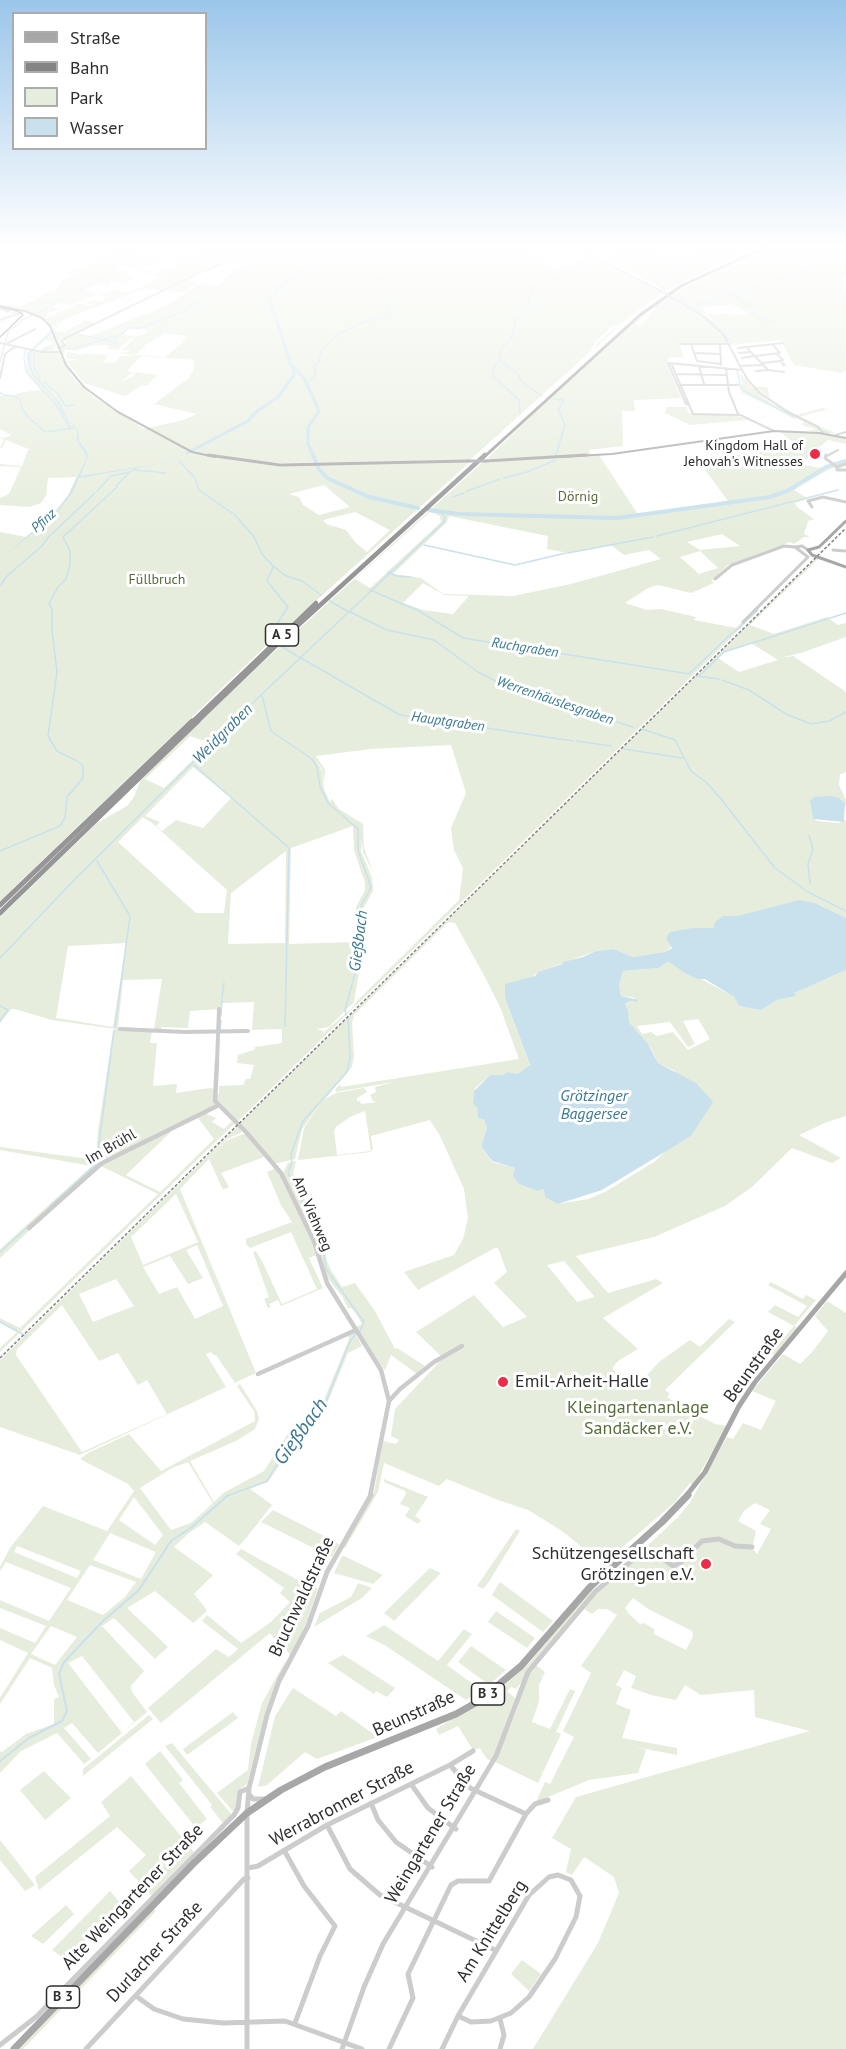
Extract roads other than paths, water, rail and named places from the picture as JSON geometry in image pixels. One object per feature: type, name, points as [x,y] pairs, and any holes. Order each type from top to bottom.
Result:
[{"type":"highway","name":"A 5","points":[[0,905],[287,630],[604,344]]},
{"type":"highway","name":"A 5","points":[[0,913],[284,638],[609,344]]},
{"type":"highway","points":[[135,789],[141,776]]},
{"type":"highway","points":[[88,828],[107,817]]},
{"type":"main road","points":[[56,344],[75,378],[95,396],[120,413],[191,451],[261,463],[485,461],[612,454],[774,431],[822,433],[846,438]]},
{"type":"main road","points":[[52,351],[58,350]]},
{"type":"main road","points":[[846,521],[819,547],[808,550],[812,555],[846,567]]},
{"type":"main road","name":"Beunstraße","points":[[14,2049],[246,1813],[294,1782],[325,1767],[456,1714],[479,1701],[521,1666],[590,1587],[662,1522],[692,1490],[705,1472],[739,1406],[755,1382],[846,1273]]},
{"type":"street","points":[[8,344],[33,350],[52,351]]},
{"type":"street","points":[[58,350],[65,346],[64,344]]},
{"type":"street","points":[[680,344],[730,344],[751,385],[765,397],[822,433]]},
{"type":"street","points":[[691,344],[697,361],[721,364]]},
{"type":"street","points":[[720,344],[721,368]]},
{"type":"street","points":[[772,344],[780,353],[776,354]]},
{"type":"street","points":[[740,353],[776,344]]},
{"type":"street","points":[[0,378],[2,357],[16,345]]},
{"type":"street","points":[[765,348],[771,354]]},
{"type":"street","points":[[711,349],[711,354]]},
{"type":"street","points":[[740,353],[751,352],[768,370]]},
{"type":"street","points":[[694,353],[720,354]]},
{"type":"street","points":[[740,353],[776,354],[783,360],[780,361]]},
{"type":"street","points":[[740,366],[780,361],[785,364]]},
{"type":"street","points":[[669,363],[742,370]]},
{"type":"street","points":[[669,363],[693,414],[739,415],[774,431]]},
{"type":"street","points":[[669,363],[686,404],[689,405]]},
{"type":"street","points":[[685,364],[689,374]]},
{"type":"street","points":[[699,366],[704,384]]},
{"type":"street","points":[[711,367],[713,374]]},
{"type":"street","points":[[726,369],[728,384],[739,415]]},
{"type":"street","points":[[760,371],[784,372]]},
{"type":"street","points":[[676,374],[726,375]]},
{"type":"street","points":[[680,385],[738,385]]},
{"type":"street","points":[[836,435],[846,432]]},
{"type":"street","points":[[838,450],[825,457],[836,466],[836,469],[846,470]]},
{"type":"street","points":[[836,466],[846,464]]},
{"type":"street","points":[[812,507],[808,501],[823,497],[846,502]]},
{"type":"street","points":[[715,579],[732,565],[784,546],[800,546],[808,550]]},
{"type":"street","points":[[743,622],[808,557],[795,547]]},
{"type":"street","points":[[833,550],[846,552]]},
{"type":"street","points":[[218,1106],[214,1095],[219,1009]]},
{"type":"street","points":[[120,1029],[248,1031]]},
{"type":"street","name":"Am Viehweg","points":[[218,1106],[232,1118],[281,1173],[314,1241],[327,1282],[381,1370],[389,1401]]},
{"type":"street","name":"Im Brühl","points":[[29,1228],[102,1163],[218,1106]]},
{"type":"street","points":[[258,1374],[357,1332]]},
{"type":"street","points":[[389,1401],[400,1389],[434,1362],[462,1346]]},
{"type":"street","name":"Bruchwaldstraße","points":[[247,2049],[246,1813],[249,1791],[267,1715],[279,1681],[308,1626],[327,1572],[372,1492],[389,1401]]},
{"type":"street","name":"Weingartener Straße","points":[[343,2045],[375,1960],[405,1906],[456,1829],[496,1756],[525,1676],[584,1604],[618,1570],[646,1550],[673,1566],[680,1563],[702,1541],[719,1539],[735,1546],[752,1547]]},
{"type":"street","name":"Werrabronner Straße","points":[[248,1868],[258,1866],[327,1826],[450,1765],[473,1751]]},
{"type":"street","points":[[450,1765],[464,1783],[526,1814]]},
{"type":"street","points":[[411,1784],[428,1808],[456,1829]]},
{"type":"street","points":[[249,1791],[257,1800],[269,1798]]},
{"type":"street","name":"Alte Weingartener Straße","points":[[0,2045],[36,2017],[234,1815],[238,1808],[240,1792],[249,1791]]},
{"type":"street","points":[[389,2049],[413,1998],[408,1974],[454,1882],[489,1881],[526,1814],[535,1804],[548,1800]]},
{"type":"street","points":[[371,1803],[378,1820],[396,1842],[432,1867]]},
{"type":"street","points":[[232,1826],[246,1830]]},
{"type":"street","points":[[327,1826],[350,1869],[380,1895],[495,1950]]},
{"type":"street","points":[[284,1850],[306,1890],[335,1926],[313,1972],[295,2023]]},
{"type":"street","name":"Am Knittelberg","points":[[442,2049],[495,1950],[529,1895],[544,1879],[558,1875],[574,1883],[579,1892],[580,1901],[567,1938],[529,1997],[511,2013],[500,2019]]},
{"type":"street","name":"Durlacher Straße","points":[[86,2049],[201,1924],[244,1879],[248,1878]]},
{"type":"street","points":[[136,1996],[154,2009],[183,2019],[204,2022],[274,2020],[295,2023],[343,2045],[363,2049]]},
{"type":"street","points":[[458,2016],[471,2022],[481,2023],[500,2019],[504,2035],[501,2049]]},
{"type":"water","points":[[37,344],[41,344],[31,352],[31,367],[35,376],[60,403],[68,419],[78,430],[79,441],[88,457],[80,476],[163,463],[190,452],[164,463],[79,478],[72,493],[55,515],[0,559],[57,511],[70,493],[87,457],[77,441],[77,430],[67,419],[54,398],[33,376],[27,359],[28,352]]},
{"type":"water","points":[[814,797],[839,798],[845,803],[844,822],[813,819],[810,801]]},
{"type":"water","name":"Grötzinger Baggersee","points":[[799,900],[815,903],[846,918],[846,970],[794,993],[796,996],[777,1000],[761,1010],[739,1006],[734,997],[705,979],[697,979],[683,972],[671,963],[667,962],[659,968],[623,971],[619,985],[621,996],[638,1000],[625,1004],[629,1022],[648,1044],[658,1063],[696,1083],[713,1102],[691,1136],[602,1190],[558,1204],[545,1197],[544,1189],[537,1191],[519,1184],[513,1176],[515,1168],[492,1161],[481,1146],[487,1128],[484,1120],[478,1118],[477,1108],[473,1103],[474,1091],[490,1075],[503,1075],[508,1072],[518,1074],[530,1065],[505,998],[505,984],[535,976],[538,972],[596,951],[614,949],[633,957],[665,952],[672,948],[666,938],[670,932],[693,928],[714,928],[715,922],[723,916],[738,916]]},
{"type":"waterway","points":[[0,362],[5,344]]},
{"type":"waterway","points":[[72,349],[90,344]]},
{"type":"waterway","points":[[284,344],[291,365],[305,380],[318,408],[318,413],[308,427],[308,444],[314,457]]},
{"type":"waterway","points":[[319,362],[321,351],[328,344]]},
{"type":"waterway","points":[[506,344],[501,349],[499,360],[518,374],[520,380]]},
{"type":"waterway","points":[[43,351],[49,348]]},
{"type":"waterway","points":[[24,357],[26,349]]},
{"type":"waterway","points":[[34,352],[34,367],[40,379]]},
{"type":"waterway","points":[[24,359],[26,371],[32,379]]},
{"type":"waterway","points":[[493,376],[493,370],[498,361]]},
{"type":"waterway","points":[[310,380],[316,373],[314,365],[318,363]]},
{"type":"waterway","points":[[187,453],[248,421],[256,412],[278,397],[294,375],[294,369]]},
{"type":"waterway","points":[[737,371],[741,389],[795,418]]},
{"type":"waterway","points":[[494,377],[518,399]]},
{"type":"waterway","points":[[33,380],[55,403],[71,428]]},
{"type":"waterway","points":[[521,381],[542,396]]},
{"type":"waterway","points":[[44,382],[58,394],[65,405]]},
{"type":"waterway","points":[[0,392],[3,395],[15,396],[20,400],[22,409],[29,418]]},
{"type":"waterway","points":[[554,399],[563,400]]},
{"type":"waterway","points":[[519,400],[520,413]]},
{"type":"waterway","points":[[558,410],[564,401]]},
{"type":"waterway","points":[[66,406],[74,405]]},
{"type":"waterway","points":[[556,455],[565,425],[559,411]]},
{"type":"waterway","points":[[30,419],[45,432],[71,428]]},
{"type":"waterway","points":[[823,431],[828,433]]},
{"type":"waterway","points":[[313,455],[319,469],[327,478],[369,497],[418,508]]},
{"type":"waterway","points":[[504,478],[527,472],[556,460]]},
{"type":"waterway","name":"Gießbach","points":[[179,461],[195,478],[199,490],[235,515],[254,537],[262,554],[273,566],[286,576],[302,581],[321,595]]},
{"type":"waterway","points":[[429,510],[459,514],[617,518],[770,497],[789,490],[826,467],[846,461]]},
{"type":"waterway","points":[[97,491],[111,476],[130,472],[137,467]]},
{"type":"waterway","points":[[135,470],[146,471]]},
{"type":"waterway","points":[[147,471],[166,473]]},
{"type":"waterway","points":[[116,486],[129,473]]},
{"type":"waterway","points":[[467,491],[500,479]]},
{"type":"waterway","points":[[77,761],[57,751],[48,736],[57,672],[52,610],[49,603],[58,587],[66,579],[70,565],[70,551],[63,537],[117,487]]},
{"type":"waterway","points":[[657,536],[838,490]]},
{"type":"waterway","name":"Pfinz","points":[[52,534],[95,493]]},
{"type":"waterway","points":[[453,497],[464,493]]},
{"type":"waterway","name":"Weidgraben","points":[[390,573],[444,522],[445,517],[440,512]]},
{"type":"waterway","name":"Pfinz","points":[[0,586],[7,576],[42,546],[50,535]]},
{"type":"waterway","points":[[568,553],[653,537]]},
{"type":"waterway","points":[[424,545],[515,565],[566,553]]},
{"type":"waterway","name":"Hauptgraben","points":[[273,567],[267,581],[288,607],[275,627],[274,637]]},
{"type":"waterway","name":"Weidgraben","points":[[371,591],[390,573]]},
{"type":"waterway","points":[[390,573],[411,577]]},
{"type":"waterway","name":"Weidgraben","points":[[300,658],[371,591]]},
{"type":"waterway","name":"Ruchgraben","points":[[371,591],[419,611],[463,638],[690,674]]},
{"type":"waterway","name":"Werrenhäuslesgraben","points":[[330,601],[347,611]]},
{"type":"waterway","points":[[734,632],[758,610]]},
{"type":"waterway","name":"Werrenhäuslesgraben","points":[[350,612],[387,630],[434,640],[478,672],[507,687],[633,727]]},
{"type":"waterway","points":[[699,676],[724,652],[846,613]]},
{"type":"waterway","points":[[690,673],[732,633]]},
{"type":"waterway","name":"Hauptgraben","points":[[281,646],[297,656]]},
{"type":"waterway","name":"Weidgraben","points":[[0,958],[74,880],[300,658]]},
{"type":"waterway","name":"Hauptgraben","points":[[300,658],[331,675]]},
{"type":"waterway","name":"Hauptgraben","points":[[332,676],[400,715],[573,741]]},
{"type":"waterway","name":"Ruchgraben","points":[[696,676],[719,679]]},
{"type":"waterway","name":"Ruchgraben","points":[[722,680],[749,690],[786,714],[811,724],[829,721],[846,712]]},
{"type":"waterway","name":"Gießbach","points":[[262,696],[271,731],[312,759],[317,767],[320,787],[328,803],[358,829],[358,850],[371,887],[360,908],[356,970],[345,1010],[346,1015]]},
{"type":"waterway","name":"Werrenhäuslesgraben","points":[[642,729],[675,740],[691,771],[707,783],[721,799],[775,868],[808,892],[846,911]]},
{"type":"waterway","name":"Hauptgraben","points":[[577,741],[611,746]]},
{"type":"waterway","name":"Hauptgraben","points":[[624,749],[682,758]]},
{"type":"waterway","points":[[0,851],[60,826],[65,818],[67,797],[83,778],[83,766],[79,762]]},
{"type":"waterway","points":[[194,765],[288,847]]},
{"type":"waterway","points":[[809,836],[813,849],[808,864],[810,884]]},
{"type":"waterway","points":[[285,1026],[289,849]]},
{"type":"waterway","points":[[97,861],[130,916],[115,1027]]},
{"type":"waterway","points":[[222,997],[224,983]]},
{"type":"waterway","points":[[221,1016],[222,999]]},
{"type":"waterway","points":[[0,1006],[8,1010],[0,1021]]},
{"type":"waterway","name":"Gießbach","points":[[348,1017],[350,1058],[347,1072],[303,1121],[291,1154],[292,1162],[288,1173],[321,1239],[326,1269],[364,1322],[360,1331]]},
{"type":"waterway","points":[[220,1031],[221,1020]]},
{"type":"waterway","points":[[97,1159],[114,1030]]},
{"type":"waterway","points":[[49,1207],[96,1164]]},
{"type":"waterway","points":[[0,1252],[28,1227]]},
{"type":"waterway","points":[[0,1322],[17,1331]]},
{"type":"waterway","points":[[19,1332],[26,1336]]},
{"type":"waterway","name":"Gießbach","points":[[227,1496],[267,1481],[294,1437],[310,1418],[324,1407],[350,1341],[356,1334]]},
{"type":"waterway","name":"Gießbach","points":[[0,1761],[29,1738],[62,1721],[67,1711],[59,1674],[64,1662],[103,1621],[139,1590],[171,1541],[192,1527],[228,1495]]},
{"type":"railway","points":[[0,1358],[846,528]]},
{"type":"place","name":"Kingdom Hall of Jehovah's Witnesses","points":[[815,454]]},
{"type":"place","name":"Emil-Arheit-Halle","points":[[503,1382]]},
{"type":"place","name":"Schützengesellschaft Grötzingen e.V.","points":[[706,1564]]},
{"type":"park label","name":"Dörnig","points":[[578,497]]},
{"type":"park label","name":"Füllbruch","points":[[157,580]]},
{"type":"park label","name":"Kleingartenanlage Sandäcker e.V.","points":[[638,1418]]}]
